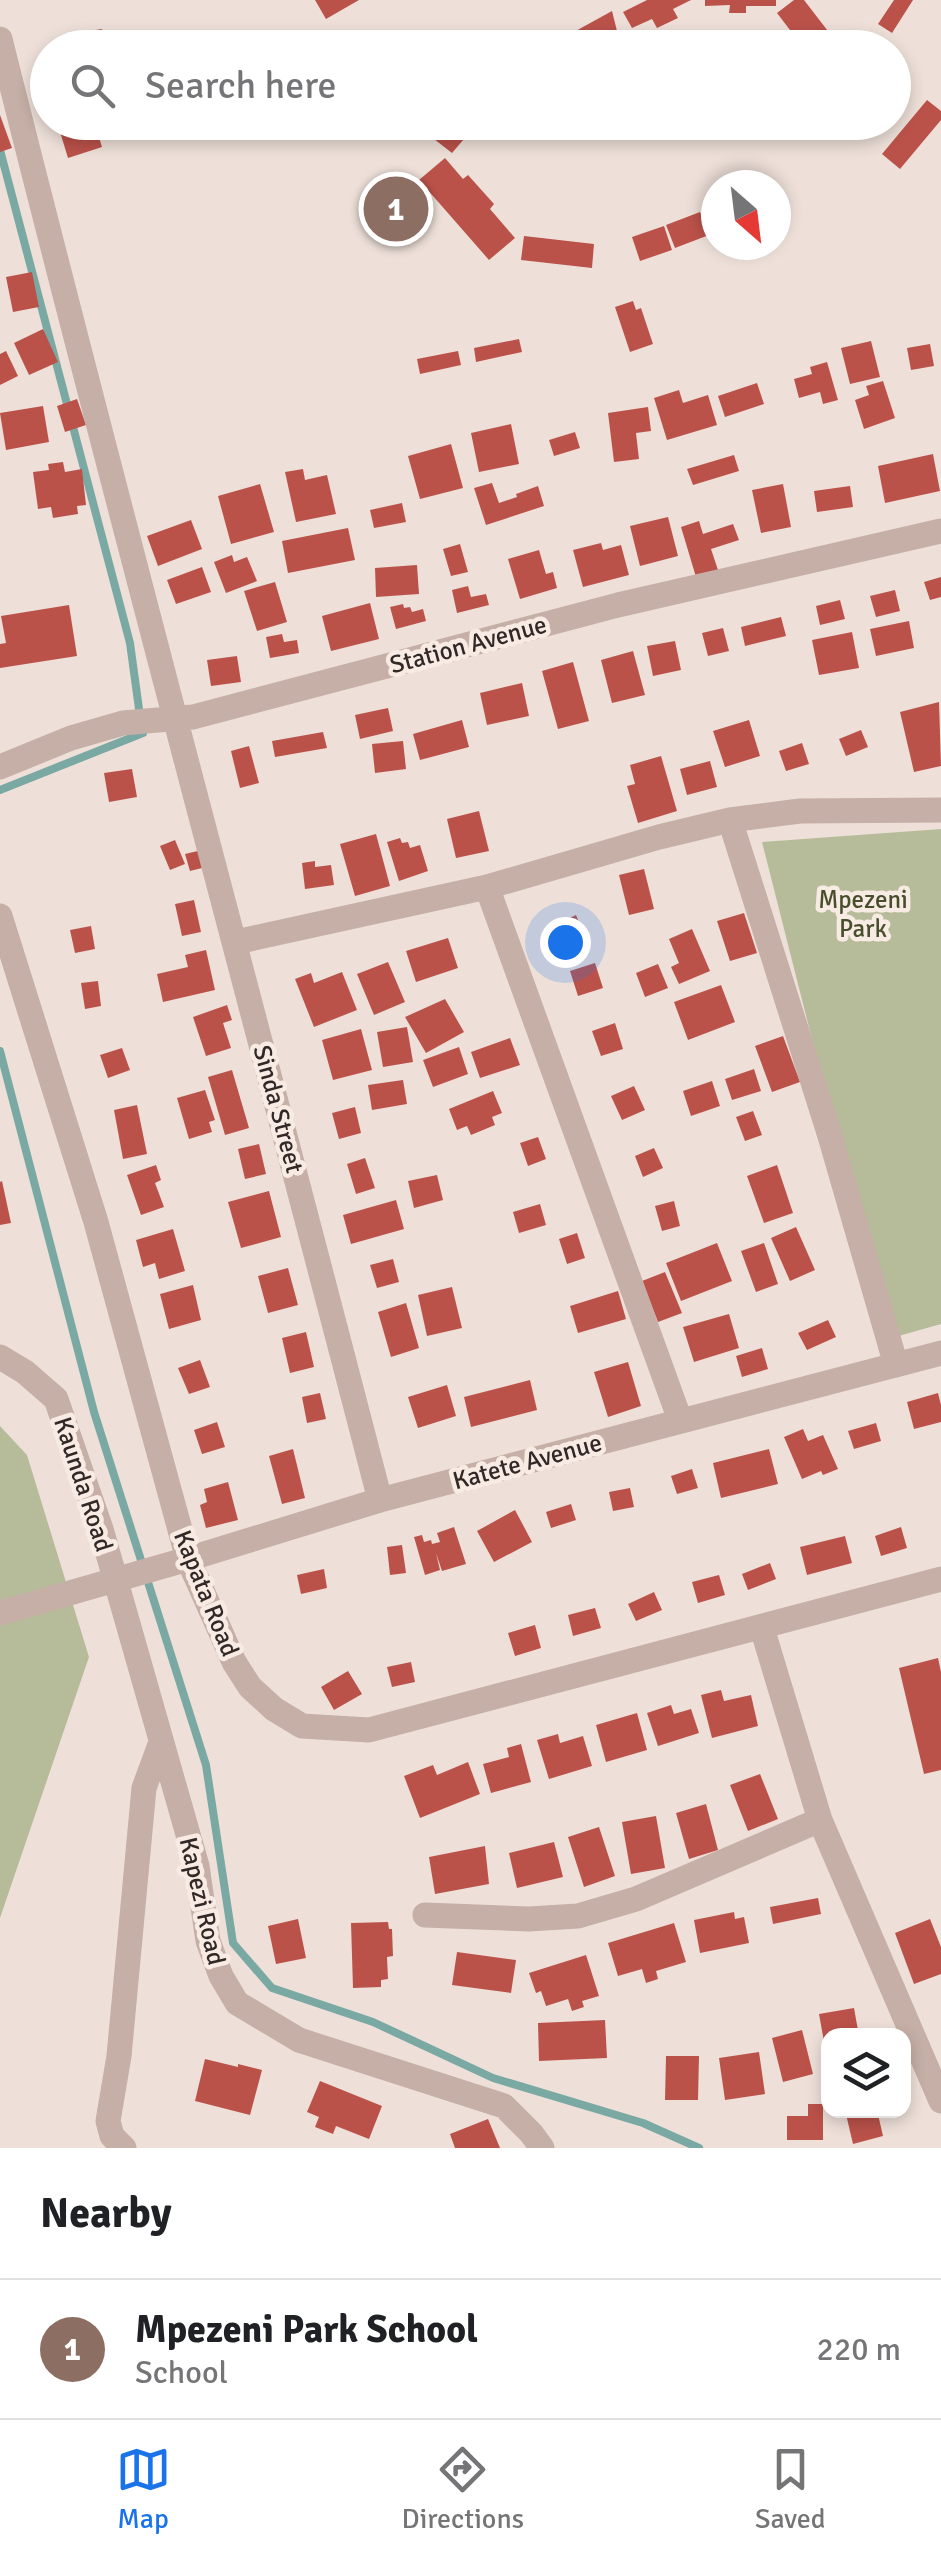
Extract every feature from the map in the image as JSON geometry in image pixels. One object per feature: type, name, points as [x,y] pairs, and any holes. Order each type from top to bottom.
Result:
[{"type":"street","name":"Sinda Street","points":[[0,38],[88,392],[380,1500]]},
{"type":"street","name":"Station Avenue","points":[[0,767],[71,738],[123,723],[193,717],[618,605],[941,531]]},
{"type":"street","points":[[236,942],[487,887],[730,820],[800,811],[941,810]]},
{"type":"street","points":[[730,820],[830,1136],[896,1365]]},
{"type":"street","points":[[487,887],[680,1420]]},
{"type":"street","name":"Kapata Road","points":[[0,916],[96,1222],[188,1559],[234,1662],[250,1687],[274,1709],[302,1726],[369,1730],[941,1579]]},
{"type":"street","name":"Katete Avenue","points":[[0,1612],[380,1500],[941,1353]]},
{"type":"street","name":"Kaunda Road","points":[[0,1357],[56,1399],[101,1529],[135,1574]]},
{"type":"street","name":"Kapezi Road","points":[[135,1574],[161,1742],[197,1866],[208,1941],[237,2004],[299,2040],[504,2106],[542,2148]]},
{"type":"street","points":[[762,1628],[820,1820],[941,2101]]},
{"type":"street","points":[[124,2148],[112,2136],[108,2121],[119,2056],[144,1788],[161,1742]]},
{"type":"street","points":[[426,1915],[578,1916],[636,1900],[820,1820]]},
{"type":"green space","name":"Mpezeni Park","points":[[941,829],[941,1324],[888,1339],[762,842]]},
{"type":"green space","points":[[0,1426],[27,1455],[89,1657],[0,1918]]},
{"type":"building","points":[[315,0],[359,0],[326,19]]},
{"type":"building","points":[[647,0],[691,0],[673,9],[678,18],[657,28],[652,19],[632,28],[623,12]]},
{"type":"building","points":[[705,0],[776,0],[776,6],[746,6],[746,13],[729,13],[730,5],[705,6]]},
{"type":"building","points":[[794,0],[804,0],[827,30],[790,30],[777,13]]},
{"type":"building","points":[[894,0],[913,0],[894,30],[878,24]]},
{"type":"building","points":[[612,11],[617,30],[578,30]]},
{"type":"building","points":[[927,100],[941,111],[941,120],[900,169],[882,154],[894,140],[911,140],[911,119]]},
{"type":"building","points":[[0,115],[12,148],[0,152]]},
{"type":"building","points":[[62,140],[100,140],[102,147],[68,158]]},
{"type":"building","points":[[435,140],[463,140],[452,153]]},
{"type":"building","points":[[445,158],[463,179],[468,175],[494,204],[490,209],[515,238],[489,260],[419,180]]},
{"type":"building","points":[[700,212],[701,238],[675,248],[666,225]]},
{"type":"building","points":[[664,226],[672,250],[640,261],[632,237]]},
{"type":"building","points":[[524,236],[594,244],[592,268],[521,260]]},
{"type":"building","points":[[32,272],[39,307],[13,312],[6,277]]},
{"type":"building","points":[[633,301],[636,310],[641,308],[653,344],[630,352],[615,307]]},
{"type":"building","points":[[43,329],[58,362],[29,375],[14,343]]},
{"type":"building","points":[[519,339],[522,352],[476,362],[474,348]]},
{"type":"building","points":[[871,341],[880,377],[850,384],[841,348]]},
{"type":"building","points":[[930,344],[934,366],[911,370],[907,348]]},
{"type":"building","points":[[6,351],[18,376],[0,385],[0,354]]},
{"type":"building","points":[[458,351],[461,365],[420,374],[417,359]]},
{"type":"building","points":[[827,362],[838,400],[823,404],[820,392],[799,398],[794,379],[812,374],[810,367]]},
{"type":"building","points":[[883,381],[895,418],[864,429],[855,400],[869,395],[866,386]]},
{"type":"building","points":[[757,383],[764,404],[725,417],[718,396]]},
{"type":"building","points":[[679,390],[683,403],[708,395],[717,425],[667,440],[654,398]]},
{"type":"building","points":[[77,399],[86,425],[65,432],[57,406]]},
{"type":"building","points":[[43,406],[49,442],[6,450],[0,413]]},
{"type":"building","points":[[648,407],[651,431],[636,433],[639,459],[614,462],[608,413]]},
{"type":"building","points":[[511,424],[519,464],[479,472],[471,433]]},
{"type":"building","points":[[575,432],[580,448],[554,456],[549,440]]},
{"type":"building","points":[[451,444],[463,488],[420,499],[408,456]]},
{"type":"building","points":[[933,454],[940,491],[885,503],[878,466]]},
{"type":"building","points":[[734,455],[739,471],[693,485],[687,469]]},
{"type":"building","points":[[63,462],[65,472],[82,469],[86,505],[77,506],[78,514],[53,518],[51,507],[38,509],[33,472],[49,470],[48,464]]},
{"type":"building","points":[[303,469],[305,480],[327,475],[336,514],[296,522],[285,472]]},
{"type":"building","points":[[492,483],[499,503],[538,486],[544,506],[486,525],[474,488]]},
{"type":"building","points":[[260,484],[274,532],[231,544],[218,496]]},
{"type":"building","points":[[783,484],[791,527],[761,533],[752,490]]},
{"type":"building","points":[[850,486],[853,507],[817,512],[814,491]]},
{"type":"building","points":[[402,503],[406,522],[374,528],[370,510]]},
{"type":"building","points":[[668,517],[678,556],[640,566],[630,526]]},
{"type":"building","points":[[191,520],[202,549],[158,566],[147,536]]},
{"type":"building","points":[[699,521],[703,534],[733,524],[739,540],[711,549],[718,570],[696,577],[681,527]]},
{"type":"building","points":[[348,528],[355,560],[288,573],[282,541]]},
{"type":"building","points":[[601,543],[603,550],[621,545],[629,575],[583,587],[573,550]]},
{"type":"building","points":[[460,544],[468,572],[451,576],[443,549]]},
{"type":"building","points":[[539,550],[546,574],[553,572],[557,588],[520,599],[508,559]]},
{"type":"building","points":[[232,555],[234,562],[247,557],[257,581],[226,593],[214,562]]},
{"type":"building","points":[[417,565],[419,594],[376,597],[375,568]]},
{"type":"building","points":[[202,567],[211,592],[176,604],[167,580]]},
{"type":"building","points":[[941,577],[941,597],[930,600],[924,582]]},
{"type":"building","points":[[275,582],[287,622],[257,631],[244,591]]},
{"type":"building","points":[[468,586],[471,597],[486,594],[489,605],[457,613],[452,590]]},
{"type":"building","points":[[895,590],[900,611],[876,617],[870,596]]},
{"type":"building","points":[[840,600],[845,619],[820,625],[816,606]]},
{"type":"building","points":[[370,603],[379,639],[331,651],[322,616]]},
{"type":"building","points":[[403,604],[412,612],[423,609],[426,621],[396,629],[390,607]]},
{"type":"building","points":[[69,605],[77,656],[0,668],[0,644],[6,643],[1,616]]},
{"type":"building","points":[[781,617],[786,636],[745,646],[741,627]]},
{"type":"building","points":[[909,621],[914,648],[876,656],[870,629]]},
{"type":"building","points":[[723,628],[729,651],[708,656],[702,633]]},
{"type":"building","points":[[852,632],[859,668],[819,675],[812,640]]},
{"type":"building","points":[[282,634],[284,642],[297,640],[299,653],[270,658],[266,637]]},
{"type":"building","points":[[675,641],[681,670],[653,676],[647,646]]},
{"type":"building","points":[[633,651],[645,695],[612,703],[601,660]]},
{"type":"building","points":[[237,656],[241,682],[211,686],[207,660]]},
{"type":"building","points":[[573,662],[589,721],[558,729],[542,671]]},
{"type":"building","points":[[522,683],[529,716],[487,725],[480,693]]},
{"type":"building","points":[[939,702],[941,766],[914,772],[900,712]]},
{"type":"building","points":[[388,708],[393,731],[360,739],[355,715]]},
{"type":"building","points":[[462,720],[469,747],[420,760],[413,734]]},
{"type":"building","points":[[749,720],[760,756],[725,767],[713,731]]},
{"type":"building","points":[[861,730],[868,747],[846,756],[839,739]]},
{"type":"building","points":[[323,732],[327,748],[275,757],[272,741]]},
{"type":"building","points":[[403,741],[406,769],[375,773],[372,744]]},
{"type":"building","points":[[802,743],[809,764],[786,771],[779,751]]},
{"type":"building","points":[[249,746],[259,783],[240,788],[231,751]]},
{"type":"building","points":[[661,756],[677,811],[638,823],[627,786],[635,784],[630,765]]},
{"type":"building","points":[[710,761],[717,787],[687,795],[680,769]]},
{"type":"building","points":[[132,769],[137,797],[109,802],[104,773]]},
{"type":"building","points":[[479,811],[489,851],[456,858],[447,819]]},
{"type":"building","points":[[376,834],[390,886],[355,896],[340,844]]},
{"type":"building","points":[[400,838],[410,848],[420,845],[428,871],[399,881],[387,842]]},
{"type":"building","points":[[175,840],[185,864],[170,870],[160,846]]},
{"type":"building","points":[[206,849],[210,866],[190,871],[185,854]]},
{"type":"building","points":[[315,861],[315,867],[331,865],[334,885],[305,889],[302,863]]},
{"type":"building","points":[[644,869],[654,909],[629,915],[619,875]]},
{"type":"building","points":[[194,900],[201,932],[182,936],[175,904]]},
{"type":"building","points":[[744,913],[757,953],[730,961],[717,921]]},
{"type":"building","points":[[576,915],[585,937],[568,945],[559,923]]},
{"type":"building","points":[[91,926],[95,949],[75,953],[70,930]]},
{"type":"building","points":[[692,929],[710,971],[679,984],[671,967],[679,963],[669,939]]},
{"type":"building","points":[[448,938],[458,968],[416,982],[406,951]]},
{"type":"building","points":[[206,950],[215,990],[163,1002],[157,974],[188,967],[185,955]]},
{"type":"building","points":[[388,962],[405,1002],[374,1015],[357,974]]},
{"type":"building","points":[[595,963],[603,988],[578,996],[570,971]]},
{"type":"building","points":[[658,964],[668,988],[645,997],[636,973]]},
{"type":"building","points":[[342,972],[357,1010],[314,1027],[295,979],[311,973],[314,983]]},
{"type":"building","points":[[98,981],[101,1006],[85,1009],[81,983]]},
{"type":"building","points":[[721,985],[735,1022],[688,1040],[674,1002]]},
{"type":"building","points":[[445,999],[464,1032],[426,1053],[405,1017]]},
{"type":"building","points":[[227,1005],[232,1020],[223,1023],[231,1048],[206,1056],[193,1017]]},
{"type":"building","points":[[615,1023],[623,1049],[601,1056],[592,1031]]},
{"type":"building","points":[[407,1027],[413,1062],[383,1067],[377,1032]]},
{"type":"building","points":[[361,1029],[372,1070],[333,1080],[322,1040]]},
{"type":"building","points":[[783,1036],[800,1082],[772,1092],[755,1046]]},
{"type":"building","points":[[510,1038],[520,1065],[480,1078],[471,1052]]},
{"type":"building","points":[[459,1047],[468,1074],[433,1087],[423,1060]]},
{"type":"building","points":[[122,1048],[130,1070],[108,1078],[100,1055]]},
{"type":"building","points":[[754,1069],[761,1091],[732,1100],[725,1079]]},
{"type":"building","points":[[232,1070],[249,1128],[225,1135],[208,1077]]},
{"type":"building","points":[[403,1080],[407,1104],[372,1110],[368,1085]]},
{"type":"building","points":[[712,1081],[720,1106],[691,1116],[683,1091]]},
{"type":"building","points":[[634,1086],[645,1110],[622,1120],[611,1096]]},
{"type":"building","points":[[205,1090],[215,1120],[209,1122],[212,1132],[189,1139],[177,1098]]},
{"type":"building","points":[[493,1091],[502,1113],[492,1117],[495,1125],[471,1135],[467,1126],[457,1130],[449,1109]]},
{"type":"building","points":[[137,1105],[147,1154],[123,1159],[114,1110]]},
{"type":"building","points":[[355,1107],[361,1133],[339,1139],[332,1113]]},
{"type":"building","points":[[753,1111],[762,1135],[745,1141],[736,1117]]},
{"type":"building","points":[[538,1137],[546,1159],[528,1166],[520,1143]]},
{"type":"building","points":[[259,1144],[266,1174],[245,1179],[238,1149]]},
{"type":"building","points":[[654,1148],[663,1168],[643,1177],[635,1156]]},
{"type":"building","points":[[365,1158],[375,1188],[356,1194],[347,1164]]},
{"type":"building","points":[[156,1165],[161,1180],[155,1183],[164,1207],[141,1215],[127,1175]]},
{"type":"building","points":[[777,1165],[793,1213],[764,1223],[747,1176]]},
{"type":"building","points":[[437,1175],[443,1200],[414,1208],[408,1181]]},
{"type":"building","points":[[0,1182],[11,1223],[0,1225]]},
{"type":"building","points":[[269,1191],[281,1237],[241,1248],[228,1202]]},
{"type":"building","points":[[396,1200],[404,1229],[351,1244],[343,1215]]},
{"type":"building","points":[[674,1201],[680,1226],[662,1231],[655,1206]]},
{"type":"building","points":[[540,1204],[546,1225],[519,1233],[513,1212]]},
{"type":"building","points":[[796,1227],[815,1270],[790,1281],[771,1238]]},
{"type":"building","points":[[173,1229],[185,1271],[159,1279],[155,1263],[143,1267],[136,1240]]},
{"type":"building","points":[[577,1233],[585,1258],[567,1264],[559,1239]]},
{"type":"building","points":[[717,1243],[732,1281],[681,1301],[666,1263]]},
{"type":"building","points":[[764,1243],[778,1284],[756,1292],[741,1251]]},
{"type":"building","points":[[393,1259],[399,1282],[377,1288],[370,1265]]},
{"type":"building","points":[[288,1268],[298,1305],[268,1313],[258,1276]]},
{"type":"building","points":[[665,1272],[682,1313],[658,1322],[642,1281]]},
{"type":"building","points":[[193,1285],[201,1320],[169,1329],[160,1294]]},
{"type":"building","points":[[452,1287],[462,1328],[427,1336],[418,1295]]},
{"type":"building","points":[[618,1291],[626,1319],[578,1333],[570,1306]]},
{"type":"building","points":[[406,1303],[419,1348],[391,1357],[378,1312]]},
{"type":"building","points":[[729,1314],[739,1348],[694,1362],[683,1327]]},
{"type":"building","points":[[828,1320],[836,1337],[807,1350],[798,1333]]},
{"type":"building","points":[[306,1332],[314,1367],[290,1373],[282,1338]]},
{"type":"building","points":[[762,1348],[768,1369],[742,1377],[736,1356]]},
{"type":"building","points":[[200,1360],[210,1387],[189,1394],[178,1368]]},
{"type":"building","points":[[628,1362],[641,1406],[608,1417],[594,1372]]},
{"type":"building","points":[[530,1380],[537,1410],[471,1427],[464,1397]]},
{"type":"building","points":[[447,1385],[456,1416],[418,1428],[408,1397]]},
{"type":"building","points":[[320,1393],[326,1419],[307,1423],[302,1397]]},
{"type":"building","points":[[938,1393],[941,1422],[914,1429],[907,1402]]},
{"type":"building","points":[[217,1422],[225,1447],[202,1454],[194,1430]]},
{"type":"building","points":[[876,1423],[881,1441],[854,1449],[848,1431]]},
{"type":"building","points":[[803,1429],[808,1441],[823,1435],[838,1469],[802,1479],[784,1437]]},
{"type":"building","points":[[293,1449],[305,1498],[282,1504],[269,1456]]},
{"type":"building","points":[[769,1449],[778,1484],[721,1498],[713,1463]]},
{"type":"building","points":[[692,1469],[698,1488],[677,1494],[671,1476]]},
{"type":"building","points":[[228,1482],[238,1520],[206,1528],[200,1505],[207,1502],[204,1489]]},
{"type":"building","points":[[630,1488],[634,1507],[613,1511],[609,1492]]},
{"type":"building","points":[[571,1504],[576,1520],[551,1528],[546,1512]]},
{"type":"building","points":[[515,1510],[532,1542],[494,1562],[477,1531]]},
{"type":"building","points":[[454,1527],[466,1564],[442,1571],[436,1553],[440,1570],[425,1575],[414,1537],[422,1535],[424,1542],[431,1540],[432,1544],[440,1542],[437,1533]]},
{"type":"building","points":[[901,1527],[907,1548],[881,1556],[875,1536]]},
{"type":"building","points":[[845,1536],[852,1563],[807,1575],[800,1547]]},
{"type":"building","points":[[402,1545],[406,1573],[390,1575],[387,1547]]},
{"type":"building","points":[[770,1563],[776,1579],[748,1590],[742,1574]]},
{"type":"building","points":[[324,1569],[327,1588],[301,1594],[297,1575]]},
{"type":"building","points":[[719,1575],[725,1595],[698,1603],[692,1582]]},
{"type":"building","points":[[654,1592],[662,1610],[636,1621],[628,1604]]},
{"type":"building","points":[[595,1608],[601,1628],[573,1636],[568,1615]]},
{"type":"building","points":[[535,1625],[541,1648],[515,1656],[508,1633]]},
{"type":"building","points":[[938,1658],[941,1770],[924,1774],[899,1668]]},
{"type":"building","points":[[411,1662],[415,1682],[392,1687],[387,1667]]},
{"type":"building","points":[[348,1671],[362,1694],[334,1710],[321,1687]]},
{"type":"building","points":[[721,1690],[724,1701],[751,1695],[758,1726],[712,1738],[701,1695]]},
{"type":"building","points":[[671,1705],[674,1714],[691,1709],[699,1733],[658,1746],[647,1713]]},
{"type":"building","points":[[637,1713],[647,1750],[606,1762],[596,1725]]},
{"type":"building","points":[[558,1734],[560,1743],[583,1736],[592,1766],[549,1779],[537,1740]]},
{"type":"building","points":[[521,1744],[531,1782],[491,1793],[483,1764],[509,1757],[507,1748]]},
{"type":"building","points":[[468,1762],[480,1794],[420,1818],[404,1776],[433,1765],[437,1775]]},
{"type":"building","points":[[760,1774],[778,1819],[748,1831],[730,1785]]},
{"type":"building","points":[[706,1804],[718,1850],[689,1859],[676,1813]]},
{"type":"building","points":[[656,1816],[665,1868],[631,1874],[622,1822]]},
{"type":"building","points":[[599,1827],[615,1876],[584,1887],[568,1837]]},
{"type":"building","points":[[554,1842],[563,1877],[517,1888],[509,1853]]},
{"type":"building","points":[[485,1846],[489,1884],[435,1894],[429,1857]]},
{"type":"building","points":[[818,1898],[821,1914],[773,1924],[770,1907]]},
{"type":"building","points":[[734,1912],[735,1919],[744,1917],[749,1943],[700,1953],[694,1920]]},
{"type":"building","points":[[298,1919],[306,1958],[276,1964],[268,1926]]},
{"type":"building","points":[[930,1919],[941,1947],[941,1974],[914,1984],[895,1933]]},
{"type":"building","points":[[388,1922],[393,1956],[387,1957],[388,1979],[381,1980],[381,1987],[353,1988],[351,1923]]},
{"type":"building","points":[[674,1923],[686,1962],[656,1971],[658,1979],[646,1983],[642,1969],[618,1976],[608,1943]]},
{"type":"building","points":[[457,1952],[516,1960],[511,1993],[452,1985]]},
{"type":"building","points":[[586,1955],[599,1996],[582,2001],[584,2007],[572,2011],[568,1999],[546,2006],[529,1973]]},
{"type":"building","points":[[854,2008],[858,2028],[822,2028],[819,2014]]},
{"type":"building","points":[[605,2020],[607,2058],[539,2061],[538,2023]]},
{"type":"building","points":[[802,2030],[813,2074],[783,2082],[772,2038]]},
{"type":"building","points":[[759,2052],[765,2094],[725,2100],[719,2058]]},
{"type":"building","points":[[666,2056],[699,2056],[698,2100],[665,2100]]},
{"type":"building","points":[[205,2059],[262,2070],[250,2115],[195,2101]]},
{"type":"building","points":[[320,2081],[382,2106],[369,2139],[336,2126],[333,2134],[315,2127],[319,2117],[307,2112]]},
{"type":"building","points":[[808,2104],[821,2104],[823,2140],[787,2140],[787,2116],[808,2116]]},
{"type":"building","points":[[847,2118],[879,2118],[883,2136],[853,2144]]},
{"type":"building","points":[[488,2119],[500,2148],[455,2148],[450,2134]]},
{"type":"waterway","points":[[0,150],[130,643],[139,709]]},
{"type":"waterway","points":[[0,790],[143,733]]},
{"type":"waterway","points":[[0,1051],[94,1412],[206,1765],[233,1943],[272,1988],[373,2022],[493,2078],[643,2123],[699,2148]]},
{"type":"place","name":"Mpezeni Park School","points":[[396,209]]}]
